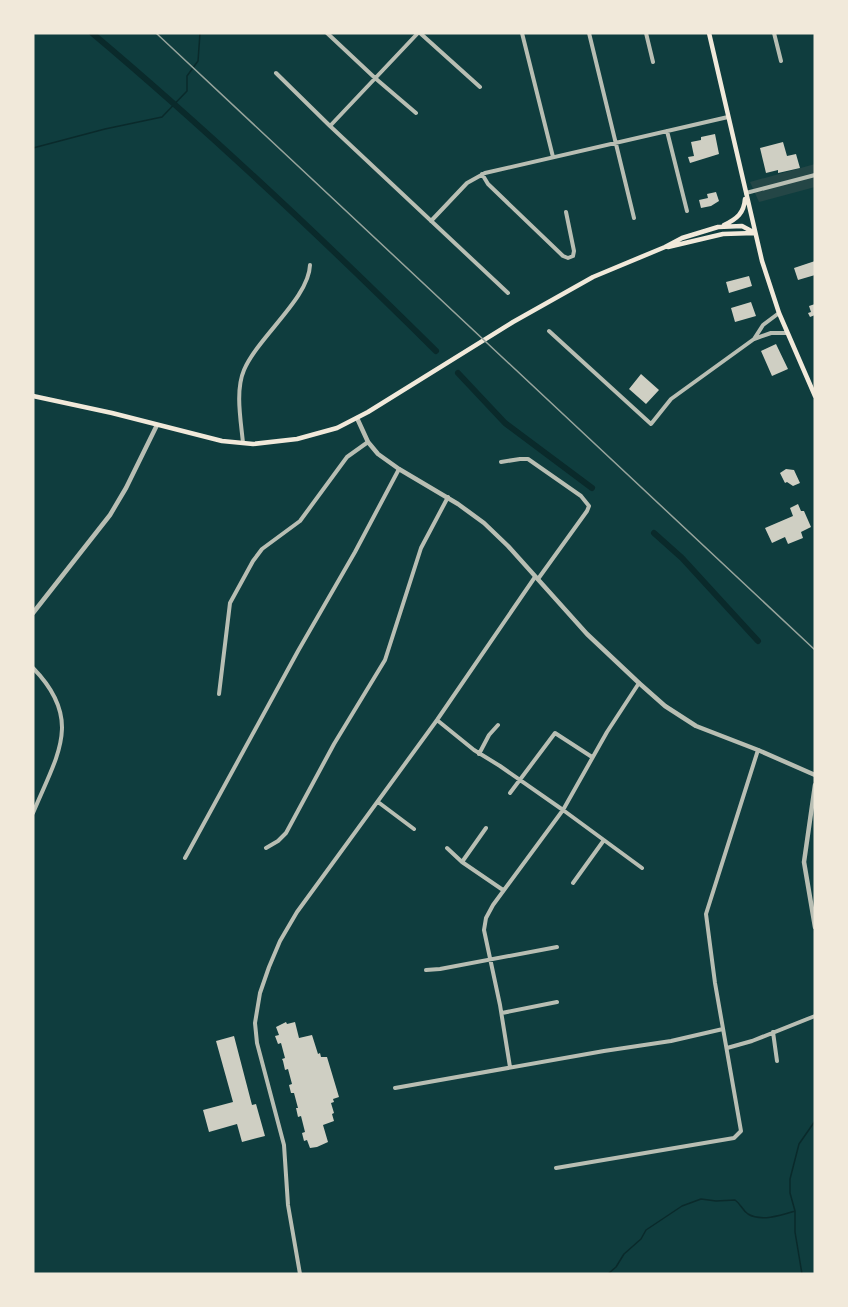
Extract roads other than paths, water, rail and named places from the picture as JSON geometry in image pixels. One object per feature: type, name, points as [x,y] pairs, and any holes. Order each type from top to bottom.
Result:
[{"type":"main road","points":[[709,33],[755,233],[778,313],[815,396]]},
{"type":"main road","points":[[33,396],[212,439],[243,443],[297,439],[337,428],[592,277],[665,247],[681,238],[718,227],[739,216],[744,208],[746,193]]},
{"type":"main road","points":[[718,227],[742,226],[755,233]]},
{"type":"main road","points":[[665,247],[723,234],[755,233]]},
{"type":"street","points":[[327,33],[416,113]]},
{"type":"street","points":[[330,126],[419,33],[480,87]]},
{"type":"street","points":[[522,33],[553,158]]},
{"type":"street","points":[[589,33],[634,218]]},
{"type":"street","points":[[646,33],[653,62]]},
{"type":"street","points":[[774,33],[781,61]]},
{"type":"street","points":[[276,73],[508,293]]},
{"type":"street","points":[[431,221],[466,183],[482,174],[728,117]]},
{"type":"street","points":[[667,131],[687,210]]},
{"type":"street","points":[[482,174],[488,184],[542,237],[564,257],[570,258],[574,255],[574,247],[566,212]]},
{"type":"street","points":[[746,193],[815,175]]},
{"type":"street","points":[[243,443],[240,395],[244,369],[306,283],[310,265]]},
{"type":"street","points":[[754,339],[763,325],[778,313]]},
{"type":"street","points":[[549,331],[651,424],[671,399],[754,339],[771,333],[786,333]]},
{"type":"street","points":[[357,418],[368,442],[378,454],[448,497],[493,530],[593,640],[639,684],[688,722],[815,775]]},
{"type":"street","points":[[33,613],[110,515],[157,425]]},
{"type":"street","points":[[219,694],[230,603],[253,561],[262,549],[300,521],[347,457],[368,442]]},
{"type":"street","points":[[300,1274],[288,1205],[284,1145],[257,1043],[256,1011],[264,979],[285,931],[310,893],[437,720],[536,578],[587,511],[589,506],[584,499],[528,459],[501,462]]},
{"type":"street","points":[[185,858],[399,469]]},
{"type":"street","points":[[266,848],[286,833],[334,744],[385,660],[420,548],[448,497]]},
{"type":"street","points":[[33,668],[55,694],[63,727],[58,752],[33,813]]},
{"type":"street","points":[[510,1067],[484,924],[503,890],[563,810],[592,757],[639,684]]},
{"type":"street","points":[[437,720],[479,754],[519,779],[642,868]]},
{"type":"street","points":[[479,754],[489,735],[498,725]]},
{"type":"street","points":[[510,793],[555,733],[592,757]]},
{"type":"street","points":[[556,1168],[734,1138],[740,1134],[741,1128],[706,914],[758,750]]},
{"type":"street","points":[[815,785],[804,862],[815,927]]},
{"type":"street","points":[[378,802],[414,829]]},
{"type":"street","points":[[462,862],[486,828]]},
{"type":"street","points":[[573,883],[604,840]]},
{"type":"street","points":[[447,848],[462,862],[503,890]]},
{"type":"street","points":[[426,970],[557,947]]},
{"type":"street","points":[[502,1013],[557,1002]]},
{"type":"street","points":[[727,1048],[815,1016]]},
{"type":"street","points":[[395,1088],[663,1043],[723,1029]]},
{"type":"street","points":[[773,1032],[777,1061]]},
{"type":"waterway","points":[[92,33],[267,189],[436,351]]},
{"type":"waterway","points":[[33,148],[162,117],[187,91],[187,76],[198,61],[200,33]]},
{"type":"waterway","points":[[458,373],[505,423],[592,488]]},
{"type":"waterway","points":[[654,533],[682,558],[758,641]]},
{"type":"waterway","points":[[802,1274],[790,1179],[799,1144],[815,1121]]},
{"type":"waterway","points":[[608,1274],[616,1267],[624,1254],[641,1239],[646,1230],[682,1206],[701,1199],[735,1200],[748,1214],[759,1217],[772,1217],[795,1211]]},
{"type":"railway","points":[[156,33],[815,650]]}]
